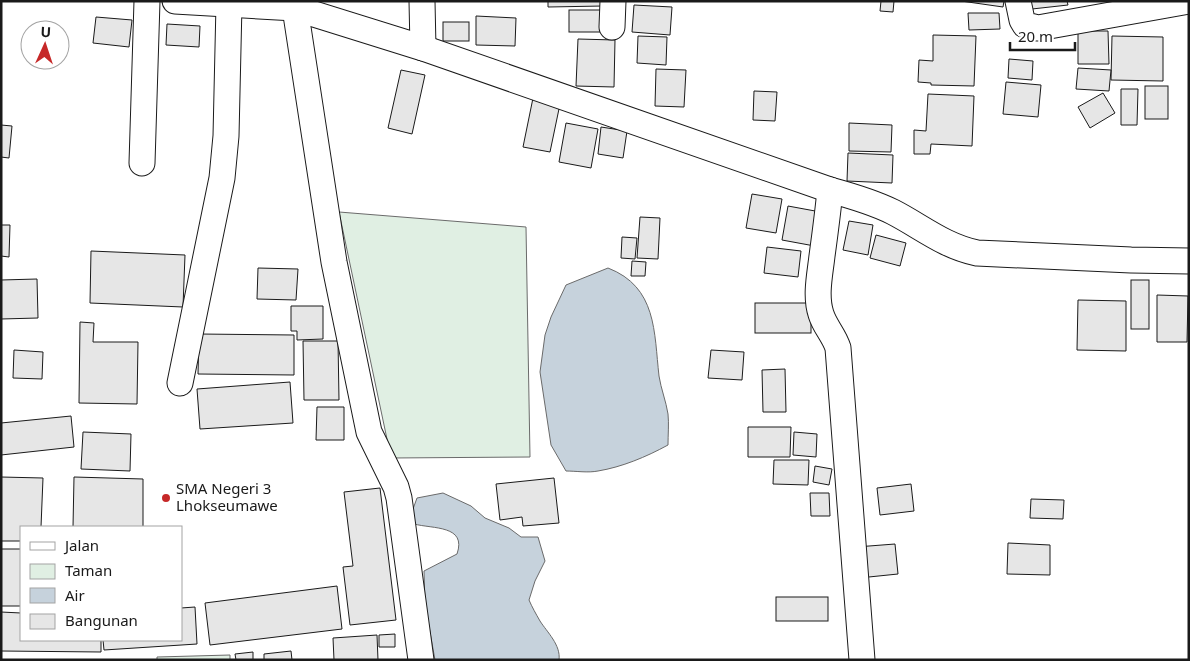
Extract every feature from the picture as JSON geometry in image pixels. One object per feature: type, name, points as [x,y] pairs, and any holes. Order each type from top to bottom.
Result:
[{"type":"street","points":[[142,163],[148,1]]},
{"type":"street","points":[[175,1],[295,8],[423,48],[830,190],[873,203],[950,245],[977,253],[1189,261]]},
{"type":"street","points":[[422,1],[423,48]]},
{"type":"street","points":[[612,27],[613,1]]},
{"type":"street","points":[[1018,1],[1025,25],[1038,28],[1189,1]]},
{"type":"street","points":[[180,383],[222,178],[226,136],[229,4]]},
{"type":"street","points":[[295,8],[334,262],[369,432],[396,487],[399,498],[421,660]]},
{"type":"street","points":[[830,190],[819,282],[819,301],[820,313],[833,334],[838,348],[862,660]]},
{"type":"green space","points":[[339,212],[526,227],[530,457],[391,458]]},
{"type":"green space","points":[[230,655],[230,660],[157,660],[157,657]]},
{"type":"water","points":[[608,268],[624,276],[636,287],[650,313],[654,328],[659,376],[668,414],[668,445],[651,454],[616,467],[590,472],[566,471],[551,445],[540,372],[545,335],[566,285]]},
{"type":"water","points":[[443,493],[471,506],[485,518],[509,528],[521,537],[538,537],[545,561],[535,581],[529,600],[540,621],[556,644],[559,660],[435,660],[425,604],[424,571],[457,554],[459,545],[453,533],[439,528],[414,524],[413,509],[417,498]]},
{"type":"building","points":[[548,1],[602,1],[603,6],[548,7]]},
{"type":"building","points":[[881,1],[894,1],[893,12],[880,11]]},
{"type":"building","points":[[961,1],[1004,1],[1003,7]]},
{"type":"building","points":[[1031,1],[1067,1],[1068,5],[1032,9]]},
{"type":"building","points":[[634,5],[672,7],[670,35],[632,32]]},
{"type":"building","points":[[569,10],[605,10],[605,32],[569,32]]},
{"type":"building","points":[[968,13],[999,13],[1000,29],[969,30]]},
{"type":"building","points":[[476,16],[516,18],[515,46],[476,45]]},
{"type":"building","points":[[96,17],[132,20],[129,47],[93,43]]},
{"type":"building","points":[[443,22],[469,22],[469,41],[443,41]]},
{"type":"building","points":[[167,24],[200,26],[199,47],[166,45]]},
{"type":"building","points":[[1078,31],[1108,31],[1109,64],[1078,64]]},
{"type":"building","points":[[933,35],[976,36],[974,86],[931,85],[931,83],[918,82],[919,60],[933,61]]},
{"type":"building","points":[[638,36],[667,37],[666,65],[637,63]]},
{"type":"building","points":[[1112,36],[1163,37],[1163,81],[1111,80]]},
{"type":"building","points":[[578,39],[615,40],[614,87],[576,86]]},
{"type":"building","points":[[1009,59],[1033,61],[1032,80],[1008,78]]},
{"type":"building","points":[[1078,68],[1111,70],[1109,91],[1076,89]]},
{"type":"building","points":[[656,69],[686,70],[684,107],[655,106]]},
{"type":"building","points":[[401,70],[425,75],[412,134],[388,128]]},
{"type":"building","points":[[1006,82],[1041,85],[1038,117],[1003,114]]},
{"type":"building","points":[[1145,86],[1168,86],[1168,119],[1145,119]]},
{"type":"building","points":[[1121,89],[1138,89],[1137,125],[1121,125]]},
{"type":"building","points":[[754,91],[777,92],[775,121],[753,120]]},
{"type":"building","points":[[1103,93],[1115,113],[1090,128],[1078,107]]},
{"type":"building","points":[[928,94],[974,96],[972,146],[931,144],[930,154],[914,154],[914,130],[926,131]]},
{"type":"building","points":[[533,98],[560,104],[550,152],[523,147]]},
{"type":"building","points":[[566,123],[598,129],[591,168],[559,162]]},
{"type":"building","points":[[849,123],[892,125],[891,152],[849,151]]},
{"type":"building","points":[[1,125],[12,126],[9,158],[1,157]]},
{"type":"building","points":[[601,127],[627,131],[623,158],[598,154]]},
{"type":"building","points":[[848,153],[893,155],[892,183],[847,181]]},
{"type":"building","points":[[752,194],[782,199],[776,233],[746,228]]},
{"type":"building","points":[[788,206],[826,213],[820,247],[782,240]]},
{"type":"building","points":[[640,217],[660,218],[658,259],[637,258]]},
{"type":"building","points":[[849,221],[873,225],[868,255],[843,250]]},
{"type":"building","points":[[1,225],[10,225],[9,257],[1,256]]},
{"type":"building","points":[[876,235],[906,243],[900,266],[870,258]]},
{"type":"building","points":[[622,237],[637,238],[635,259],[621,258]]},
{"type":"building","points":[[767,247],[801,251],[798,277],[764,273]]},
{"type":"building","points":[[91,251],[185,255],[183,307],[90,303]]},
{"type":"building","points":[[632,261],[646,262],[645,276],[631,276]]},
{"type":"building","points":[[258,268],[298,269],[296,300],[257,299]]},
{"type":"building","points":[[37,279],[38,318],[1,319],[1,280]]},
{"type":"building","points":[[1131,280],[1149,280],[1149,329],[1131,329]]},
{"type":"building","points":[[1157,295],[1188,296],[1187,342],[1157,342]]},
{"type":"building","points":[[1078,300],[1126,301],[1126,351],[1077,350]]},
{"type":"building","points":[[755,303],[811,303],[811,333],[755,333]]},
{"type":"building","points":[[291,306],[323,306],[323,339],[297,340],[297,331],[291,331]]},
{"type":"building","points":[[80,322],[94,323],[93,342],[138,342],[137,404],[79,403]]},
{"type":"building","points":[[199,334],[294,335],[294,375],[198,374]]},
{"type":"building","points":[[303,341],[338,341],[339,400],[304,400]]},
{"type":"building","points":[[14,350],[43,352],[42,379],[13,378]]},
{"type":"building","points":[[711,350],[744,352],[742,380],[708,378]]},
{"type":"building","points":[[785,369],[786,412],[763,412],[762,370]]},
{"type":"building","points":[[290,382],[293,423],[200,429],[197,389]]},
{"type":"building","points":[[317,407],[344,407],[344,440],[316,440]]},
{"type":"building","points":[[71,416],[74,447],[1,455],[1,423]]},
{"type":"building","points":[[748,427],[791,427],[790,457],[748,457]]},
{"type":"building","points":[[83,432],[131,434],[130,471],[81,469]]},
{"type":"building","points":[[794,432],[817,434],[816,457],[793,455]]},
{"type":"building","points":[[774,460],[809,460],[808,485],[773,484]]},
{"type":"building","points":[[815,466],[832,469],[829,485],[813,482]]},
{"type":"building","points":[[1,477],[43,478],[41,526],[20,526],[20,541],[1,541]]},
{"type":"building","points":[[74,477],[143,479],[143,526],[73,526]]},
{"type":"building","points":[[554,478],[559,523],[523,526],[522,517],[500,520],[496,484]]},
{"type":"building","points":[[911,484],[914,511],[880,515],[877,488]]},
{"type":"building","points":[[380,488],[396,620],[350,625],[343,567],[353,566],[344,492]]},
{"type":"building","points":[[810,493],[829,493],[830,516],[811,516]]},
{"type":"building","points":[[1031,499],[1064,500],[1063,519],[1030,518]]},
{"type":"building","points":[[1008,543],[1050,545],[1050,575],[1007,574]]},
{"type":"building","points":[[895,544],[898,574],[859,578],[856,547]]},
{"type":"building","points":[[1,549],[20,549],[20,606],[1,606]]},
{"type":"building","points":[[337,586],[342,629],[210,645],[205,603]]},
{"type":"building","points":[[776,597],[828,597],[828,621],[776,621]]},
{"type":"building","points":[[195,607],[197,644],[104,650],[103,641],[182,641],[182,608]]},
{"type":"building","points":[[1,612],[20,613],[20,641],[101,641],[101,652],[1,651]]},
{"type":"building","points":[[395,634],[395,647],[379,647],[379,635]]},
{"type":"building","points":[[377,635],[378,660],[334,660],[333,638]]},
{"type":"building","points":[[291,651],[292,660],[264,660],[264,654]]},
{"type":"building","points":[[253,652],[253,660],[236,660],[235,654]]},
{"type":"place","name":"SMA Negeri 3 Lhokseumawe","points":[[166,498]]}]
